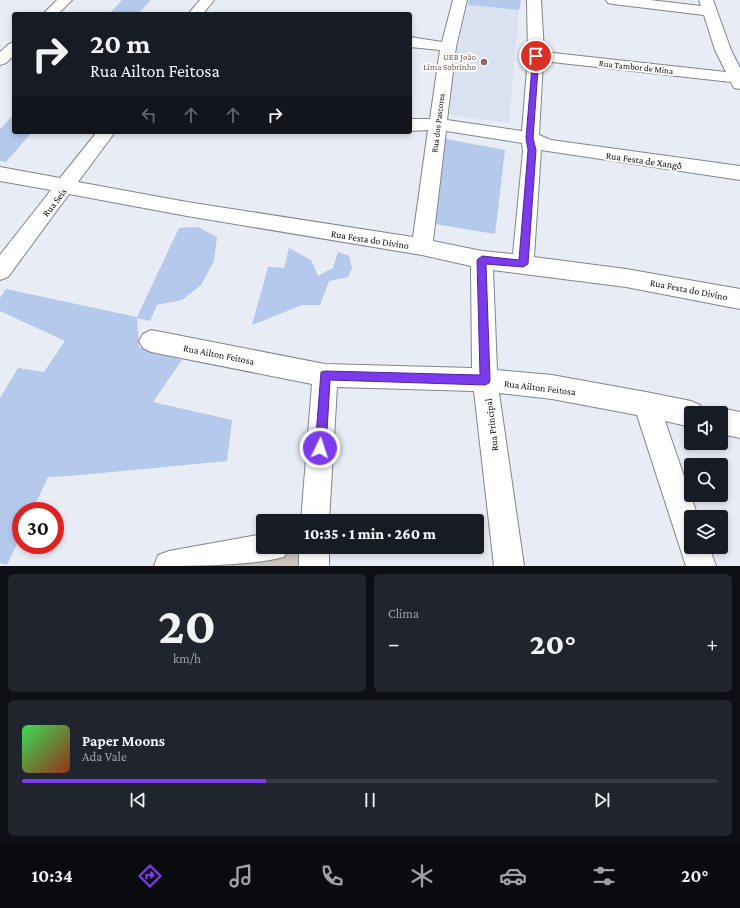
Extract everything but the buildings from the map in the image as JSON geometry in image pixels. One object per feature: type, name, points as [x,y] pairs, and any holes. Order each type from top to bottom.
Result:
[{"type":"street","points":[[52,12],[65,0]]},
{"type":"street","points":[[198,12],[207,0]]},
{"type":"street","name":"Rua dos Pastores","points":[[422,247],[448,47],[460,0]]},
{"type":"street","points":[[523,264],[537,145],[534,0]]},
{"type":"street","points":[[613,0],[708,6],[724,50],[738,81]]},
{"type":"street","points":[[412,42],[448,47]]},
{"type":"street","points":[[0,60],[12,49]]},
{"type":"street","name":"Rua Tambor de Mina","points":[[536,56],[738,81]]},
{"type":"street","name":"Rua Festa de Xangô","points":[[412,126],[740,173]]},
{"type":"street","name":"Rua Seis","points":[[0,271],[105,134]]},
{"type":"street","name":"Rua Festa do Divino","points":[[0,174],[187,209],[422,247],[482,260],[626,278],[740,299]]},
{"type":"street","name":"Rua Principal","points":[[482,260],[485,380],[510,566]]},
{"type":"street","name":"Rua Ailton Feitosa","points":[[150,341],[325,376],[485,380],[552,387],[684,412]]},
{"type":"street","points":[[315,514],[325,376]]},
{"type":"street","points":[[646,404],[684,517]]},
{"type":"street","points":[[728,422],[740,425]]},
{"type":"street","points":[[169,566],[256,550]]},
{"type":"street","points":[[314,554],[314,566]]},
{"type":"street","points":[[697,554],[701,566]]},
{"type":"shaded area","points":[[122,0],[151,0],[140,12],[111,12]]},
{"type":"shaded area","points":[[469,0],[521,0],[519,10],[468,5]]},
{"type":"shaded area","name":"UEB João Lima Sobrinho","points":[[468,5],[519,10],[509,123],[442,114]]},
{"type":"shaded area","points":[[12,116],[12,134],[30,134],[6,162],[0,161],[0,129]]},
{"type":"shaded area","points":[[441,138],[505,150],[495,234],[423,222]]},
{"type":"shaded area","points":[[198,227],[217,237],[214,261],[201,285],[182,300],[157,305],[150,321],[137,318],[139,347],[182,360],[153,402],[232,420],[227,461],[48,477],[36,502],[12,502],[12,554],[7,565],[0,563],[0,398],[18,368],[44,372],[65,341],[0,311],[0,298],[6,289],[137,317],[179,228]]},
{"type":"shaded area","points":[[289,248],[311,260],[318,276],[333,268],[338,252],[349,256],[352,268],[348,277],[329,281],[320,305],[302,305],[252,325],[268,267],[284,268]]},
{"type":"place","name":"UEB João Lima Sobrinho","points":[[484,62]]},
{"type":"route","points":[[320,448],[325,376],[485,380],[482,260],[523,264],[532,150],[530,138],[536,56]]}]
